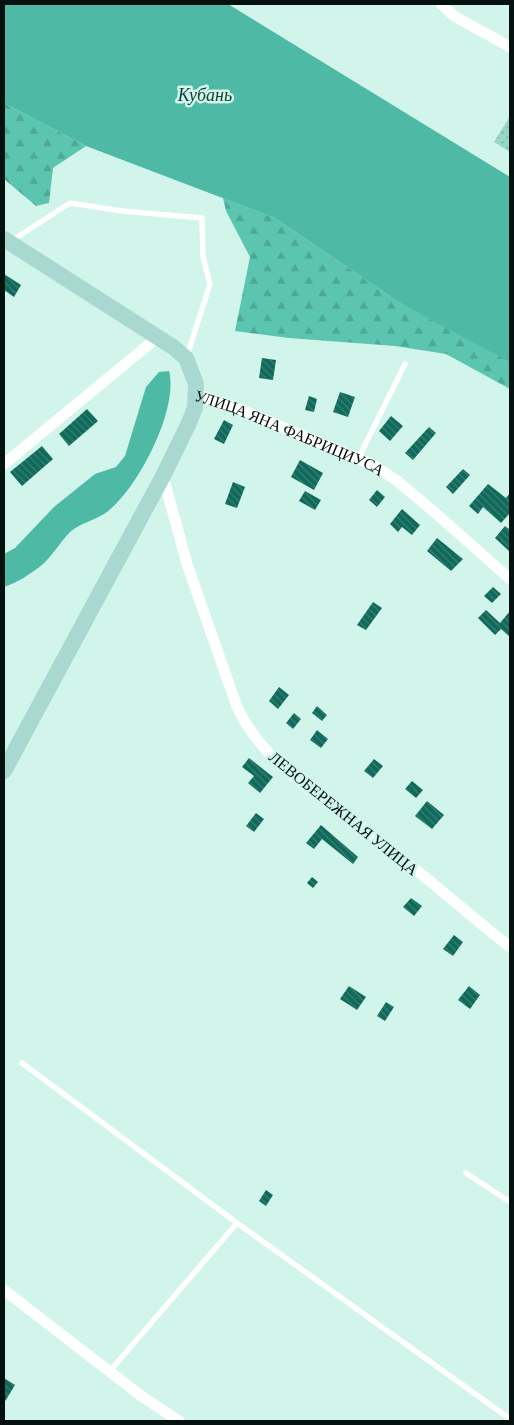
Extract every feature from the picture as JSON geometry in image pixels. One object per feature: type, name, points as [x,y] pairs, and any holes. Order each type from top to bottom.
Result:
[{"type":"street","points":[[441,4],[454,16],[510,47]]},
{"type":"street","points":[[5,243],[158,337],[186,358]]},
{"type":"street","points":[[4,464],[158,337]]},
{"type":"street","name":"УЛИЦА ЯНА ФАБРИЦИУСА","points":[[186,358],[192,371],[197,395],[232,406],[373,465],[396,480],[510,579]]},
{"type":"street","points":[[4,771],[164,476],[195,408],[197,395]]},
{"type":"street","name":"ЛЕВОБЕРЕЖНАЯ УЛИЦА","points":[[164,476],[187,564],[237,707],[246,727],[282,767],[383,843],[510,947]]},
{"type":"street","points":[[4,1290],[109,1372],[179,1421]]},
{"type":"lane","points":[[5,243],[70,203],[122,211],[202,218],[203,257],[210,284],[186,358]]},
{"type":"lane","points":[[358,459],[404,364]]},
{"type":"lane","points":[[22,1063],[237,1223],[510,1419]]},
{"type":"lane","points":[[466,1173],[510,1202]]},
{"type":"lane","points":[[109,1372],[237,1223]]},
{"type":"shaded area","points":[[510,116],[510,152],[494,142]]},
{"type":"green space","points":[[4,103],[86,146],[53,168],[49,203],[36,206],[4,179]]},
{"type":"green space","points":[[223,198],[275,218],[403,305],[507,359],[510,362],[510,389],[446,354],[395,346],[289,338],[235,331],[250,257],[226,211]]},
{"type":"water","name":"Кубань","points":[[4,4],[228,4],[510,177],[510,362],[403,305],[275,218],[86,146],[4,103]]},
{"type":"water","points":[[169,371],[168,406],[162,426],[143,467],[119,501],[107,512],[70,532],[50,557],[38,568],[4,587],[4,554],[15,548],[54,507],[95,474],[116,467],[125,456],[146,387],[159,372]]},
{"type":"building","points":[[4,274],[21,285],[14,297],[4,290]]},
{"type":"building","points":[[262,358],[276,360],[273,380],[259,378]]},
{"type":"building","points":[[340,392],[355,397],[348,417],[333,412]]},
{"type":"building","points":[[309,396],[317,399],[314,412],[305,410]]},
{"type":"building","points":[[87,409],[98,421],[69,446],[59,434]]},
{"type":"building","points":[[391,416],[403,426],[390,441],[379,431]]},
{"type":"building","points":[[224,420],[233,425],[224,444],[214,439]]},
{"type":"building","points":[[429,427],[436,433],[413,460],[405,453]]},
{"type":"building","points":[[42,446],[53,459],[22,486],[10,472]]},
{"type":"building","points":[[300,460],[323,473],[314,490],[291,477]]},
{"type":"building","points":[[463,469],[470,475],[453,494],[446,487]]},
{"type":"building","points":[[233,482],[245,487],[237,508],[225,504]]},
{"type":"building","points":[[488,484],[506,498],[510,493],[510,513],[501,523],[483,507],[478,514],[469,506]]},
{"type":"building","points":[[377,490],[385,497],[377,507],[369,500]]},
{"type":"building","points":[[305,491],[321,500],[315,510],[299,501]]},
{"type":"building","points":[[402,509],[420,525],[412,535],[402,527],[398,532],[390,524]]},
{"type":"building","points":[[505,526],[510,530],[510,552],[495,538]]},
{"type":"building","points":[[437,538],[463,559],[451,571],[427,551]]},
{"type":"building","points":[[493,587],[501,594],[492,603],[484,596]]},
{"type":"building","points":[[373,602],[382,608],[366,630],[357,625]]},
{"type":"building","points":[[486,610],[500,623],[510,611],[510,637],[501,629],[495,635],[478,618]]},
{"type":"building","points":[[279,687],[289,695],[278,709],[269,701]]},
{"type":"building","points":[[317,706],[327,715],[322,721],[312,713]]},
{"type":"building","points":[[294,713],[301,719],[293,729],[286,723]]},
{"type":"building","points":[[317,730],[328,739],[321,748],[310,740]]},
{"type":"building","points":[[249,758],[273,777],[260,793],[248,783],[254,776],[242,767]]},
{"type":"building","points":[[374,759],[383,766],[373,778],[364,771]]},
{"type":"building","points":[[412,781],[423,790],[416,798],[405,789]]},
{"type":"building","points":[[427,801],[444,815],[432,829],[415,816]]},
{"type":"building","points":[[256,813],[264,819],[254,832],[246,826]]},
{"type":"building","points":[[321,825],[358,857],[353,864],[322,839],[314,849],[306,843]]},
{"type":"building","points":[[312,877],[318,882],[313,888],[307,883]]},
{"type":"building","points":[[411,898],[422,906],[414,916],[403,907]]},
{"type":"building","points":[[454,935],[463,942],[453,956],[443,949]]},
{"type":"building","points":[[349,986],[366,997],[357,1010],[340,999]]},
{"type":"building","points":[[469,986],[480,995],[470,1009],[458,1000]]},
{"type":"building","points":[[386,1002],[394,1007],[385,1021],[377,1016]]},
{"type":"building","points":[[266,1190],[273,1195],[266,1206],[259,1201]]},
{"type":"building","points":[[4,1378],[15,1385],[4,1403]]}]
